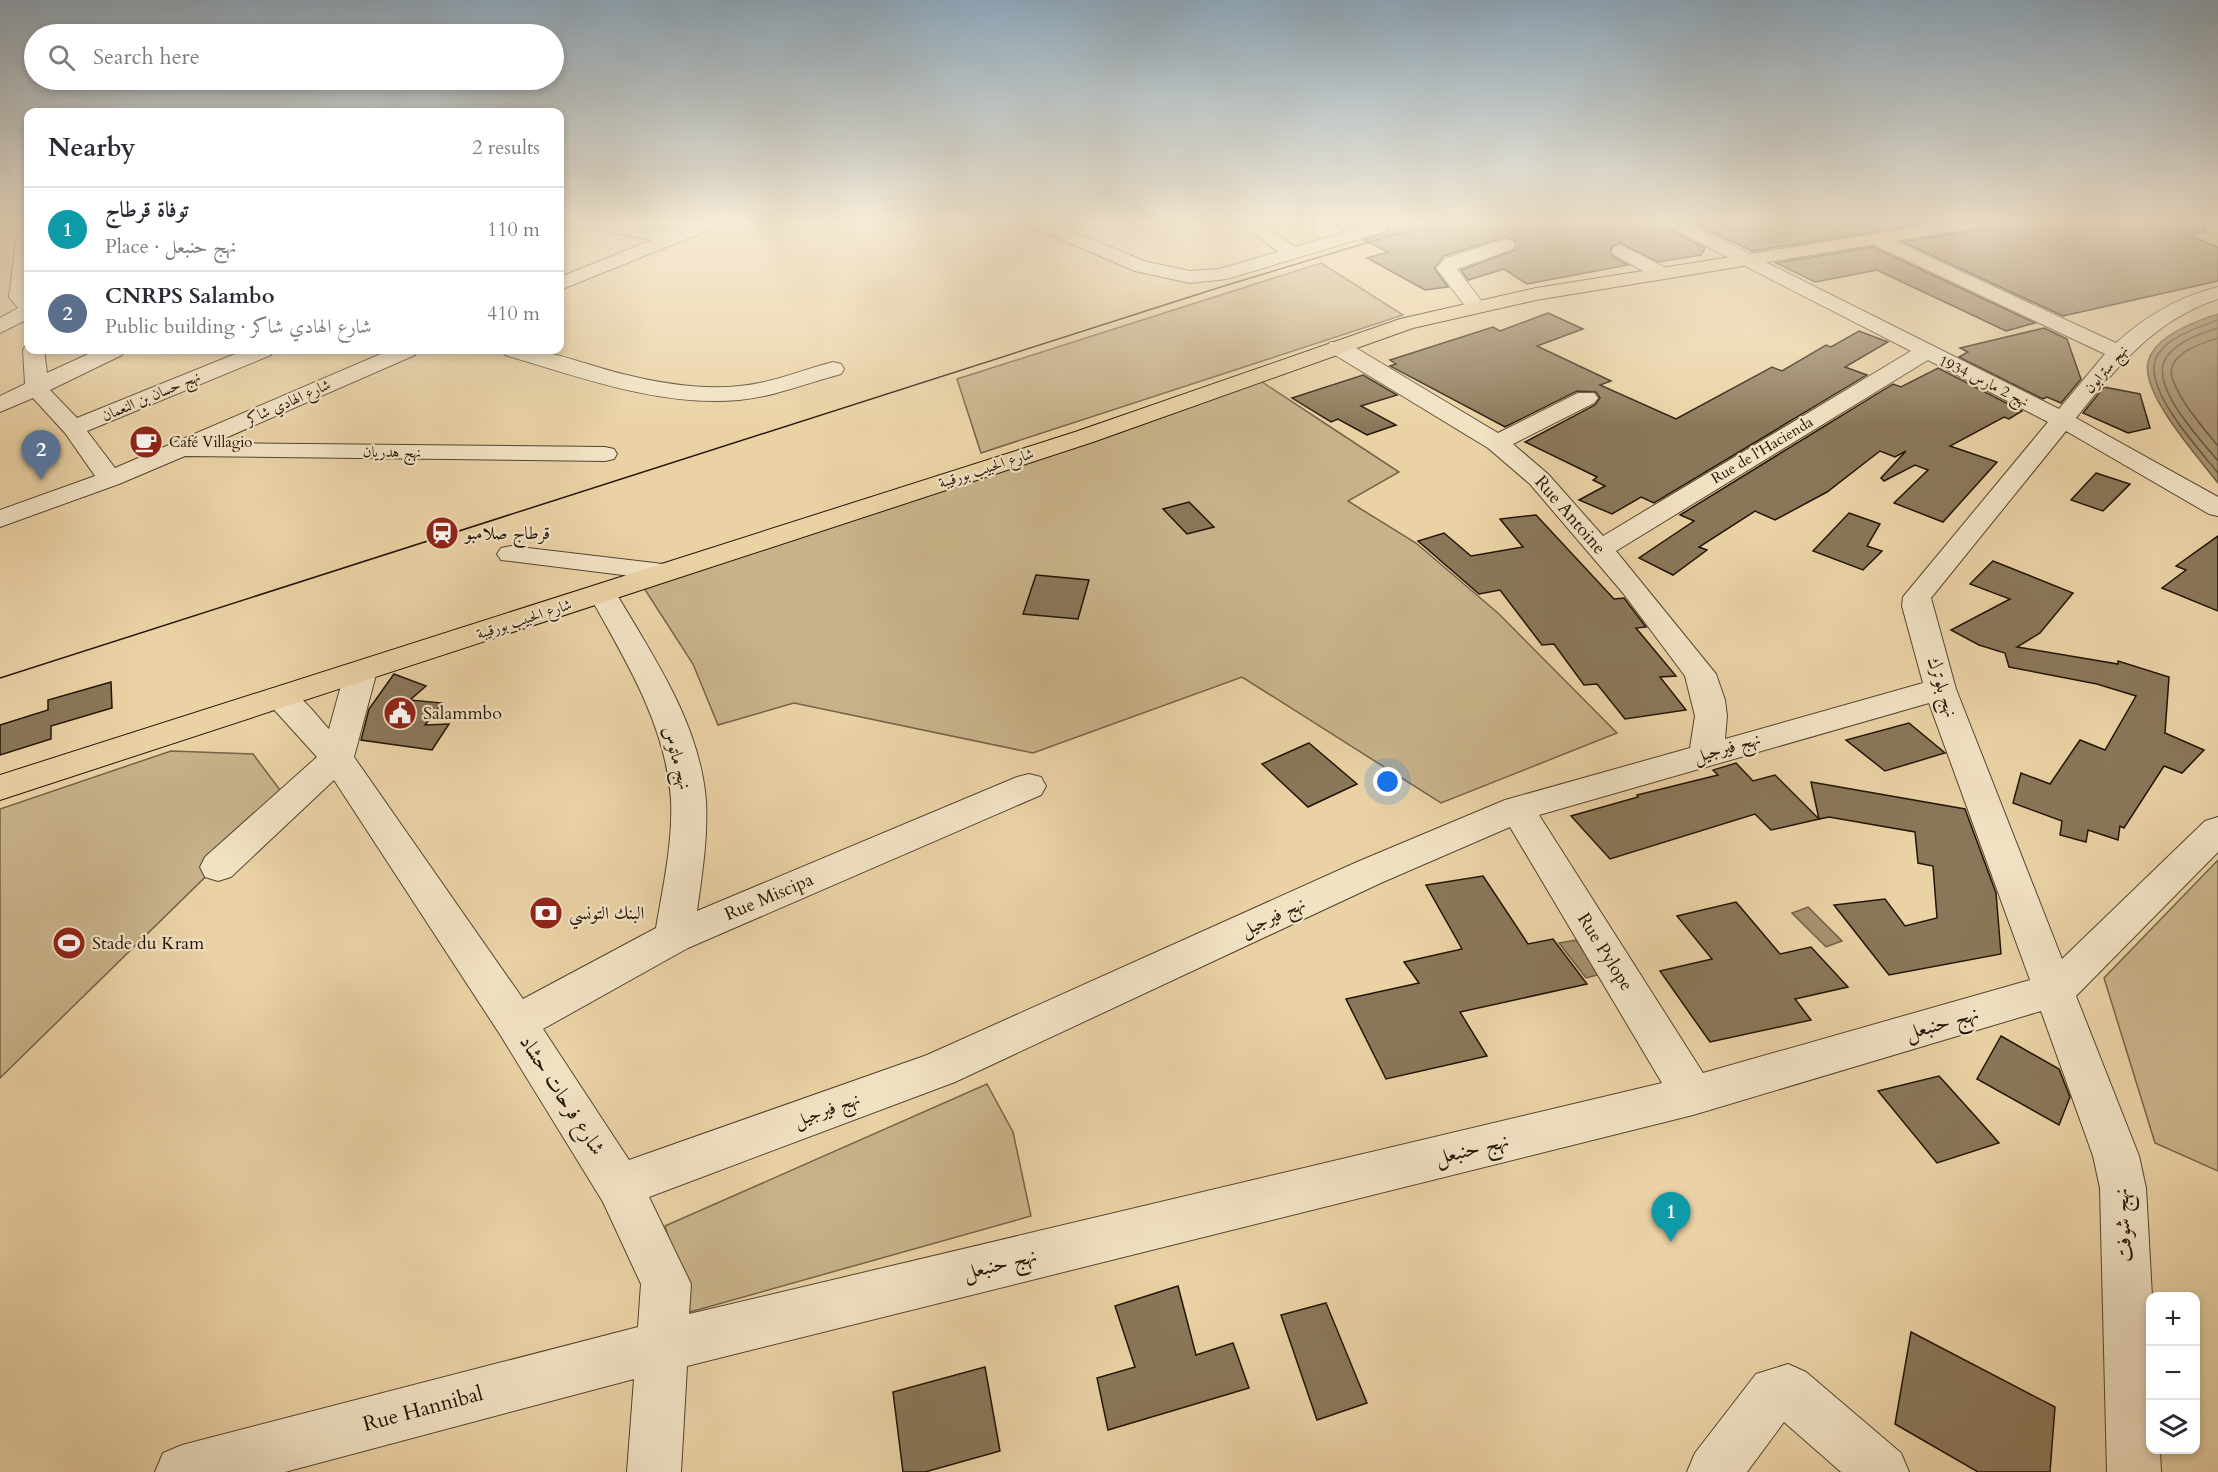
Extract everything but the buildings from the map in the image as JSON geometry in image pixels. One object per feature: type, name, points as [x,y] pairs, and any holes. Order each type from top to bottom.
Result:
[{"type":"main road","name":"شارع الحبيب بورقيبة","points":[[0,788],[1084,437],[1407,323],[1565,290]]},
{"type":"street","points":[[1463,290],[1476,307]]},
{"type":"street","name":"نهج 2 مارس 1934","points":[[1806,290],[2063,420],[2218,508]]},
{"type":"street","points":[[1983,290],[2118,352]]},
{"type":"street","name":"نهج سترابون","points":[[2063,420],[2118,352],[2151,322],[2185,303],[2218,293]]},
{"type":"street","points":[[0,327],[19,303]]},
{"type":"street","name":"Rue Antoine","points":[[1338,347],[1497,443],[1539,479],[1633,586],[1700,674],[1709,700],[1711,716],[1706,754]]},
{"type":"street","name":"Rue de l'Hacienda","points":[[1600,549],[1925,352]]},
{"type":"street","points":[[34,354],[37,383],[74,428],[110,480]]},
{"type":"street","points":[[0,405],[37,383],[104,354]]},
{"type":"street","name":"نهج حسان بن النعمان","points":[[74,428],[253,354]]},
{"type":"street","name":"شارع الهادي شاكر","points":[[0,519],[110,480],[398,354]]},
{"type":"street","points":[[528,354],[674,392],[703,395],[741,393],[833,369]]},
{"type":"street","points":[[0,393],[37,383]]},
{"type":"street","points":[[1497,443],[1586,398]]},
{"type":"street","name":"نهج بلوترك","points":[[2055,990],[1940,689],[1917,606],[1917,597],[2063,420]]},
{"type":"street","name":"نهج هدريان","points":[[180,450],[605,454]]},
{"type":"street","points":[[511,555],[663,572]]},
{"type":"street","name":"نهج ماتوس","points":[[602,593],[649,677],[671,727],[682,770],[688,799],[687,836],[674,937]]},
{"type":"street","points":[[218,867],[337,758],[361,671]]},
{"type":"street","name":"نهج فيرجيل","points":[[619,1186],[940,1069],[1370,872],[1517,808],[1940,689]]},
{"type":"street","name":"شارع فرحات حشاد","points":[[280,697],[337,758],[516,1023],[619,1186],[666,1284],[654,1472]]},
{"type":"street","name":"Rue Miscipa","points":[[516,1023],[674,937],[1029,786]]},
{"type":"street","name":"Rue Pylope","points":[[1517,808],[1694,1095]]},
{"type":"street","name":"نهج حنبعل","points":[[663,1346],[1694,1095],[2055,990],[2218,830]]},
{"type":"street","name":"نهج شوفت","points":[[2055,990],[2113,1147],[2123,1188],[2134,1472]]},
{"type":"street","name":"Rue Hannibal","points":[[182,1472],[663,1346]]},
{"type":"street","points":[[1714,1472],[1774,1392],[1788,1390],[1882,1472]]},
{"type":"shaded area","points":[[1237,290],[1363,290],[1403,315],[981,453],[957,379]]},
{"type":"shaded area","points":[[1259,380],[1399,472],[1348,501],[1416,543],[1499,614],[1617,733],[1441,803],[1242,677],[1033,753],[794,703],[718,725],[693,664],[640,582]]},
{"type":"shaded area","name":"Stade du Kram","points":[[171,751],[253,754],[286,798],[0,1078],[0,809]]},
{"type":"shaded area","points":[[2218,860],[2218,1171],[2155,1143],[2104,978]]},
{"type":"shaded area","points":[[987,1084],[1013,1132],[1031,1216],[690,1312],[665,1226]]},
{"type":"water","points":[[2218,314],[2218,483],[2185,442],[2162,407],[2153,391],[2148,375],[2148,362],[2158,345],[2167,337],[2188,325]]},
{"type":"water","points":[[1808,907],[1842,941],[1826,947],[1792,913]]},
{"type":"water","points":[[1576,940],[1601,974],[1586,978],[1559,943]]},
{"type":"tram line","points":[[0,678],[1212,290]]},
{"type":"place","name":"Café Villagio","points":[[146,442]]},
{"type":"place","name":"CNRPS Salambo","points":[[41,480]]},
{"type":"place","name":"قرطاج صلامبو","points":[[442,533]]},
{"type":"place","name":"Salammbo","points":[[400,713]]},
{"type":"place","name":"البنك التونسي","points":[[546,913]]},
{"type":"place","name":"Stade du Kram","points":[[69,943]]},
{"type":"place","name":"توفاة قرطاج","points":[[1671,1242]]}]
